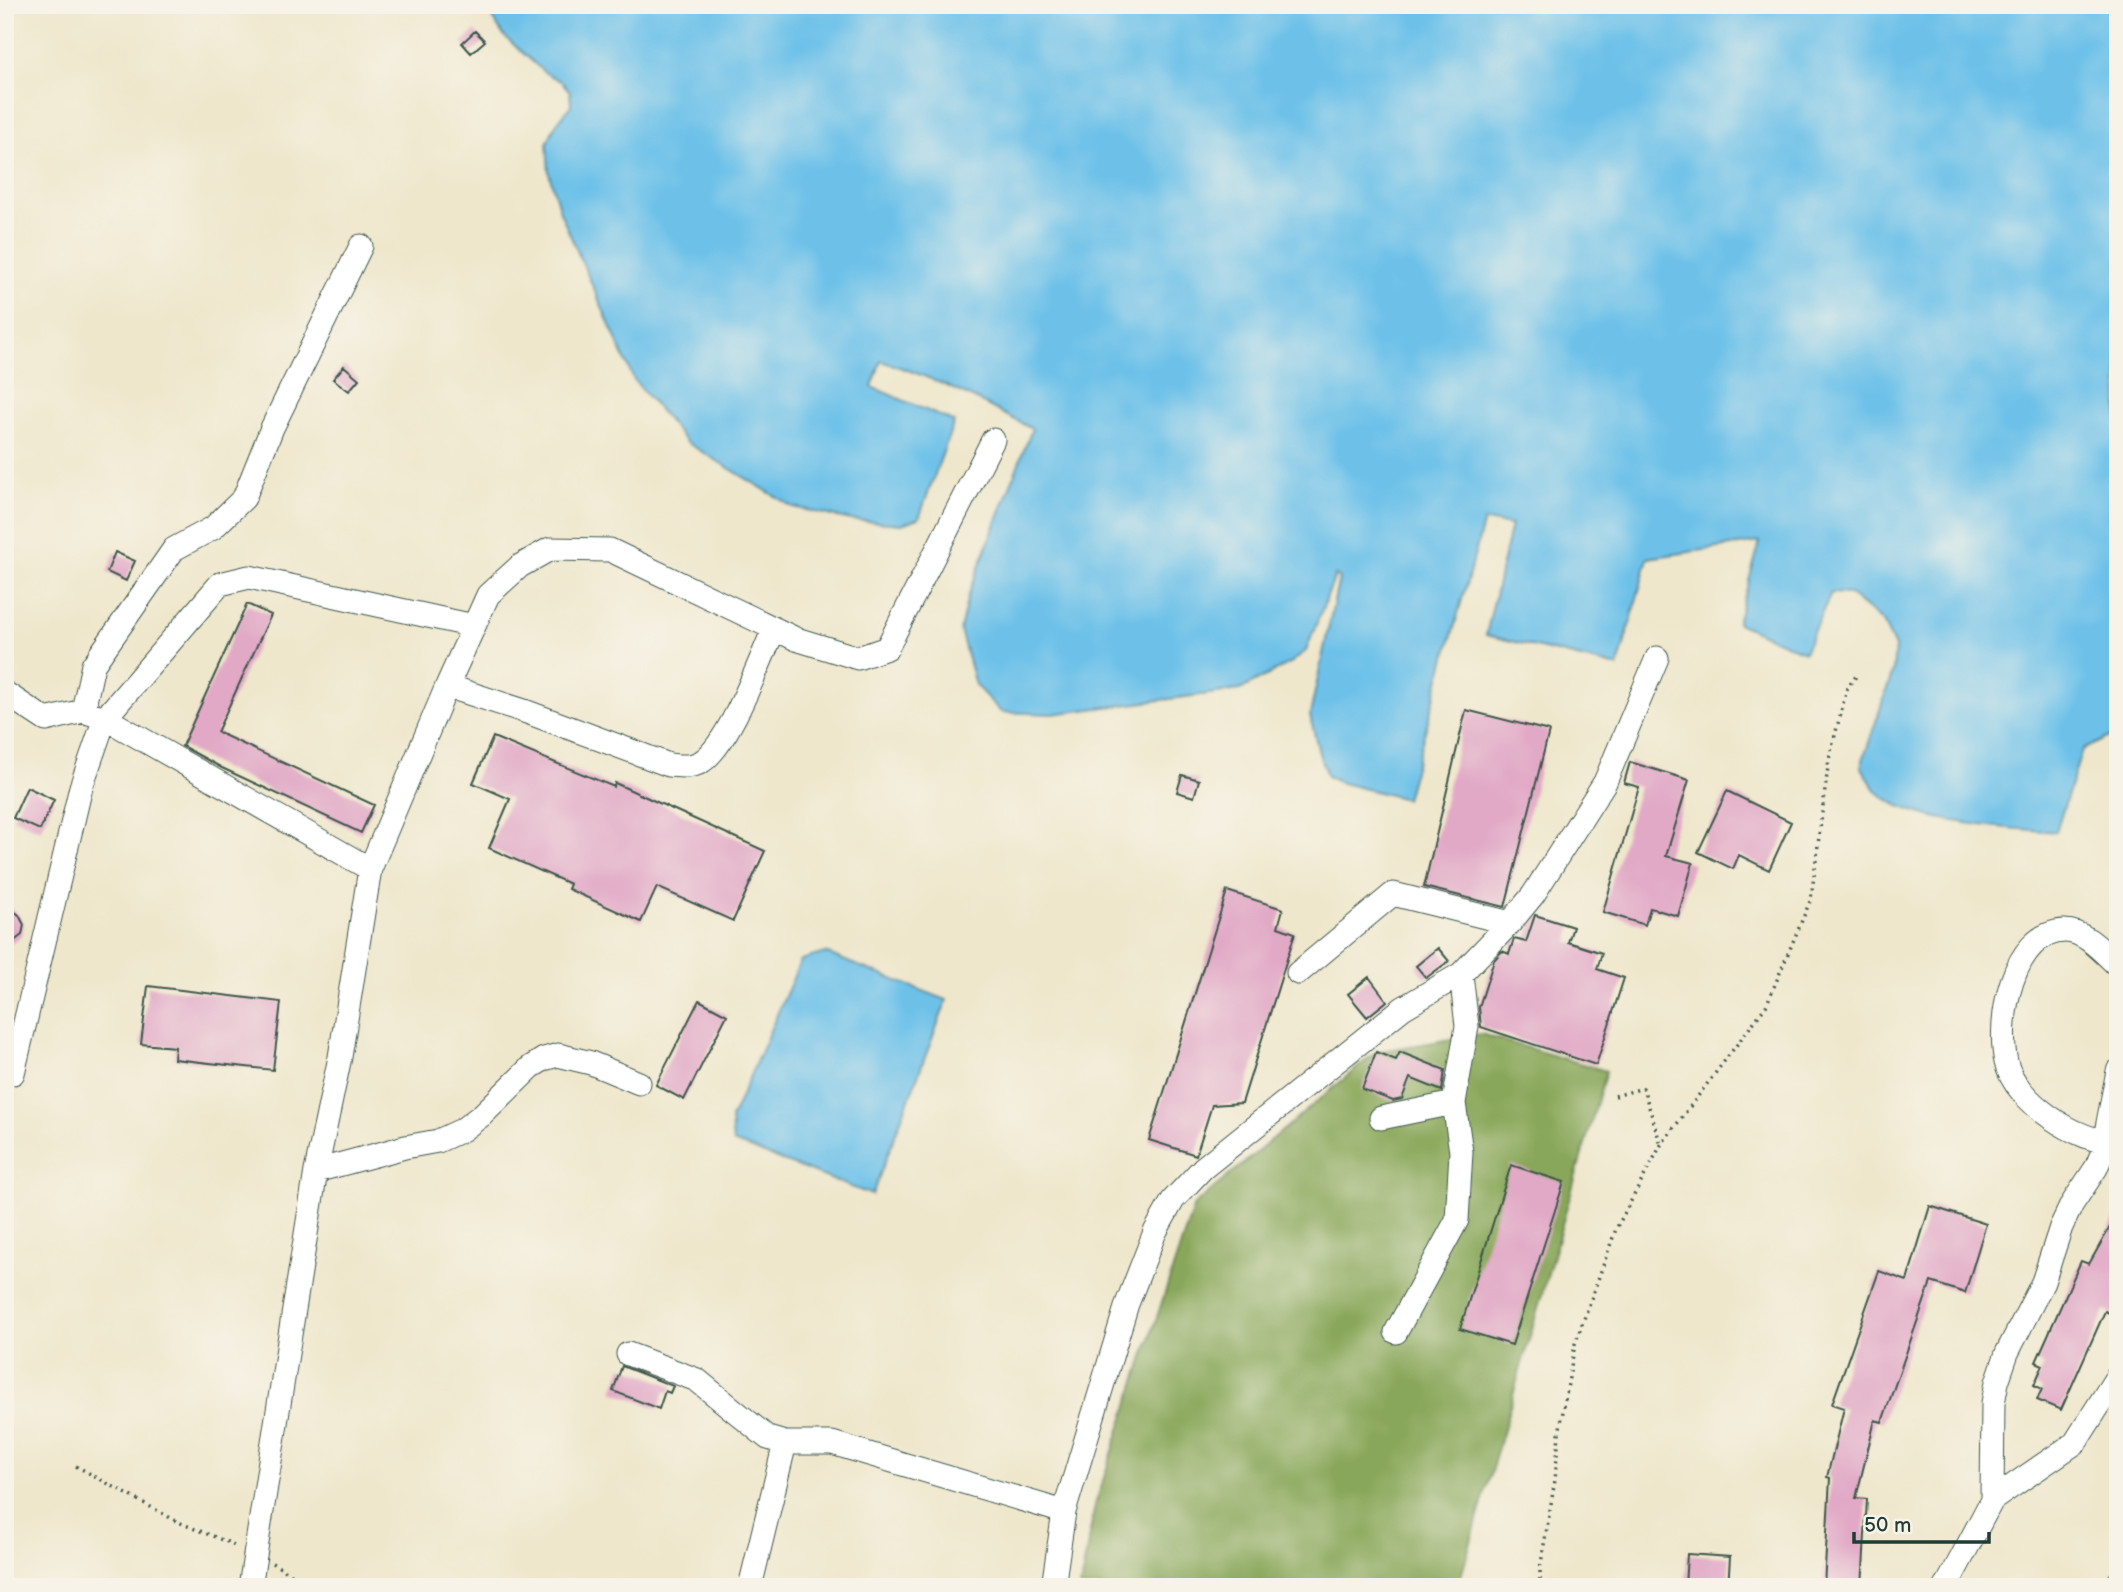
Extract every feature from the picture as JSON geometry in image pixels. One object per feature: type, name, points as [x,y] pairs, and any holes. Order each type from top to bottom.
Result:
[{"type":"street","points":[[83,711],[93,665],[174,549],[213,528],[244,498],[272,428],[361,246]]},
{"type":"street","points":[[250,1587],[316,1171],[340,1057],[370,869],[488,595],[520,566],[550,549],[610,550],[796,639],[858,658],[887,648],[993,440]]},
{"type":"street","points":[[13,1073],[81,787],[105,718],[220,584],[249,578],[474,626]]},
{"type":"street","points":[[447,687],[527,712],[669,765],[685,767],[704,760],[732,724],[774,629]]},
{"type":"street","points":[[1053,1587],[1064,1512],[1127,1304],[1155,1232],[1173,1200],[1203,1168],[1403,1008],[1461,974],[1510,923],[1533,895],[1605,782],[1657,658]]},
{"type":"street","points":[[5,693],[46,720],[83,711],[105,718],[370,869]]},
{"type":"street","points":[[1298,973],[1393,894],[1510,923]]},
{"type":"street","points":[[2111,1143],[2070,1130],[2049,1116],[2021,1091],[2007,1065],[2004,1040],[2005,1009],[2016,973],[2032,944],[2048,936],[2065,932],[2078,934],[2118,965]]},
{"type":"street","points":[[1396,1332],[1457,1220],[1461,1152],[1454,1103],[1466,1026],[1461,974]]},
{"type":"street","points":[[316,1171],[405,1146],[438,1141],[462,1130],[482,1115],[531,1067],[558,1055],[591,1063],[639,1083]]},
{"type":"street","points":[[1946,1587],[1992,1500],[1993,1403],[1997,1382],[2007,1353],[2043,1282],[2072,1204],[2111,1143],[2118,1071]]},
{"type":"street","points":[[1381,1118],[1454,1103]]},
{"type":"street","points":[[628,1354],[697,1380],[768,1438],[785,1443],[832,1443],[1064,1512]]},
{"type":"street","points":[[1992,1500],[2075,1443],[2118,1375]]},
{"type":"street","points":[[750,1587],[785,1443]]},
{"type":"street","points":[[2114,1587],[2118,1583]]},
{"type":"path","points":[[1540,1587],[1540,1569],[1555,1480],[1559,1434],[1575,1343],[1616,1228],[1661,1145],[1766,1006],[1811,900],[1829,759],[1847,688],[1857,675]]},
{"type":"path","points":[[1615,1096],[1643,1088],[1661,1145]]},
{"type":"path","points":[[76,1466],[178,1522],[255,1554],[314,1587]]},
{"type":"green space","points":[[1481,1034],[1606,1071],[1458,1587],[1080,1587],[1095,1505],[1194,1205],[1376,1052]]},
{"type":"water","points":[[484,5],[2118,5],[2118,733],[2082,750],[2056,832],[1963,823],[1914,812],[1879,793],[1861,766],[1893,671],[1895,647],[1883,622],[1849,594],[1831,593],[1804,652],[1737,623],[1760,542],[1648,558],[1618,667],[1486,635],[1511,525],[1484,521],[1406,799],[1338,782],[1327,776],[1319,753],[1310,715],[1339,578],[1335,576],[1306,651],[1292,662],[1240,690],[1052,714],[1001,712],[975,685],[960,630],[968,596],[1032,429],[977,400],[881,361],[872,387],[954,422],[919,518],[902,524],[851,520],[793,507],[686,442],[634,380],[560,212],[549,173],[547,143],[555,126],[571,105],[570,92],[562,82],[544,72],[504,36]]},
{"type":"water","points":[[825,953],[947,1000],[872,1195],[733,1142],[731,1119],[801,960]]},
{"type":"building","points":[[475,31],[485,41],[471,53],[462,43]]},
{"type":"building","points":[[344,366],[359,379],[349,391],[333,379]]},
{"type":"building","points":[[115,552],[135,561],[126,581],[107,572]]},
{"type":"building","points":[[247,604],[271,615],[217,732],[374,805],[361,833],[222,768],[182,746]]},
{"type":"building","points":[[1466,710],[1549,731],[1505,907],[1424,887]]},
{"type":"building","points":[[493,737],[614,787],[615,783],[765,851],[733,921],[657,887],[641,922],[568,889],[570,884],[489,848],[510,799],[473,783]]},
{"type":"building","points":[[1630,762],[1689,780],[1666,856],[1693,863],[1678,916],[1650,908],[1645,925],[1603,912],[1639,787],[1624,783]]},
{"type":"building","points":[[1182,775],[1199,780],[1194,797],[1177,792]]},
{"type":"building","points":[[27,787],[54,800],[40,830],[13,818]]},
{"type":"building","points":[[1727,791],[1791,822],[1769,870],[1739,855],[1733,869],[1698,852]]},
{"type":"building","points":[[1227,891],[1283,909],[1278,927],[1295,933],[1242,1103],[1212,1105],[1196,1155],[1149,1140]]},
{"type":"building","points":[[5,904],[19,915],[24,925],[22,935],[5,948]]},
{"type":"building","points":[[1535,915],[1573,927],[1568,942],[1602,953],[1597,969],[1624,978],[1596,1065],[1481,1027],[1479,1007],[1494,960],[1502,951],[1509,954],[1514,939],[1526,942]]},
{"type":"building","points":[[1438,948],[1449,961],[1426,978],[1416,966]]},
{"type":"building","points":[[1369,977],[1387,1001],[1367,1017],[1348,994]]},
{"type":"building","points":[[148,986],[281,1002],[273,1070],[174,1059],[175,1047],[141,1044]]},
{"type":"building","points":[[699,1000],[727,1015],[684,1100],[656,1085]]},
{"type":"building","points":[[1376,1052],[1396,1060],[1400,1052],[1445,1070],[1442,1091],[1410,1078],[1402,1099],[1393,1101],[1362,1089]]},
{"type":"building","points":[[1511,1165],[1564,1182],[1512,1345],[1460,1329]]},
{"type":"building","points":[[1930,1206],[1986,1224],[1965,1293],[1931,1282],[1882,1422],[1875,1420],[1856,1498],[1867,1499],[1862,1587],[1824,1587],[1830,1478],[1827,1477],[1844,1408],[1832,1404],[1879,1271],[1907,1281]]},
{"type":"building","points":[[2118,1213],[2118,1317],[2105,1311],[2061,1410],[2037,1400],[2042,1389],[2034,1385],[2043,1365],[2036,1362],[2081,1261],[2089,1264]]},
{"type":"building","points":[[622,1366],[673,1386],[670,1393],[665,1391],[659,1409],[613,1391]]},
{"type":"building","points":[[1687,1554],[1730,1557],[1728,1587],[1685,1587]]}]
